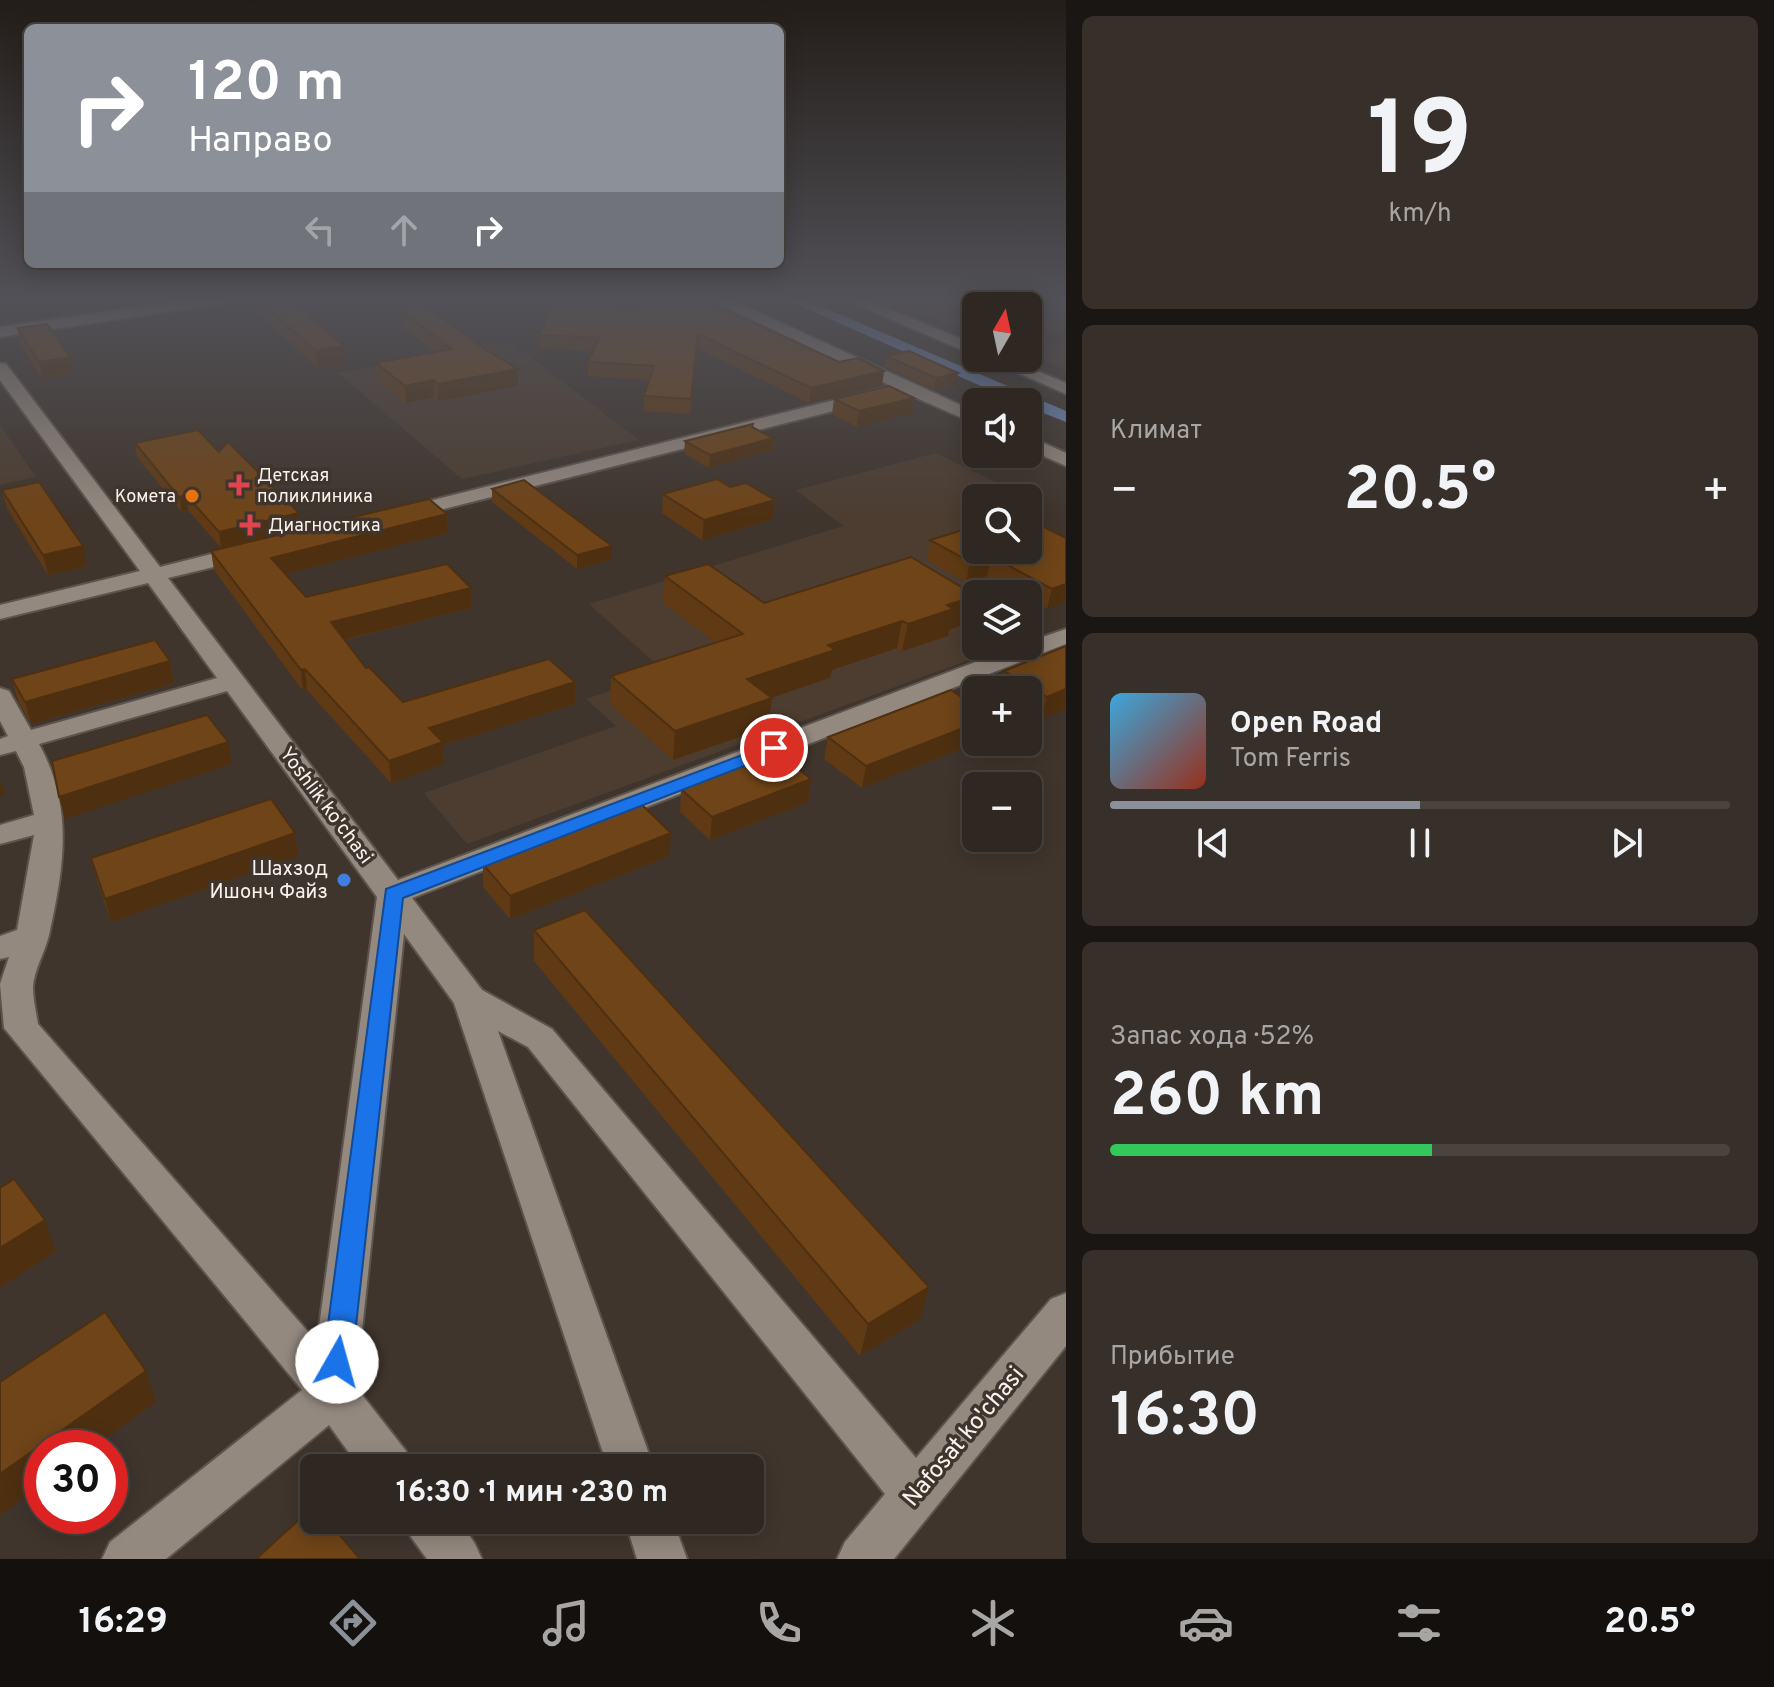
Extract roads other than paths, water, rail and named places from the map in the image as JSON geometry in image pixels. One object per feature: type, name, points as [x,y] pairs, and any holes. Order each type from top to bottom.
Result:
[{"type":"street","name":"Yoshlik ko'chasi","points":[[3,372],[470,999],[626,1454]]},
{"type":"street","points":[[875,372],[962,412]]},
{"type":"street","points":[[1025,372],[1066,389]]},
{"type":"street","points":[[377,520],[908,387]]},
{"type":"street","points":[[1042,449],[1066,460]]},
{"type":"street","points":[[0,612],[273,545]]},
{"type":"street","points":[[127,1559],[333,1393],[393,894],[1066,636]]},
{"type":"street","points":[[12,744],[234,681]]},
{"type":"street","points":[[0,696],[12,744],[38,767],[50,820],[44,875],[16,942],[16,986],[21,1028],[333,1393],[379,1454]]},
{"type":"street","points":[[0,835],[50,820]]},
{"type":"street","points":[[470,999],[540,1038],[915,1493]]},
{"type":"street","name":"Nafosat ko'chasi","points":[[862,1559],[1066,1313]]},
{"type":"street","points":[[438,1534],[457,1559]]},
{"type":"street","points":[[654,1534],[662,1559]]},
{"type":"waterway","points":[[961,372],[1066,417]]},
{"type":"place","name":"Детская поликлиника","points":[[239,485]]},
{"type":"place","name":"Комета","points":[[192,496]]},
{"type":"place","name":"Диагностика","points":[[250,525]]},
{"type":"place","name":"Шахзод Ишонч Файз","points":[[344,880]]}]
